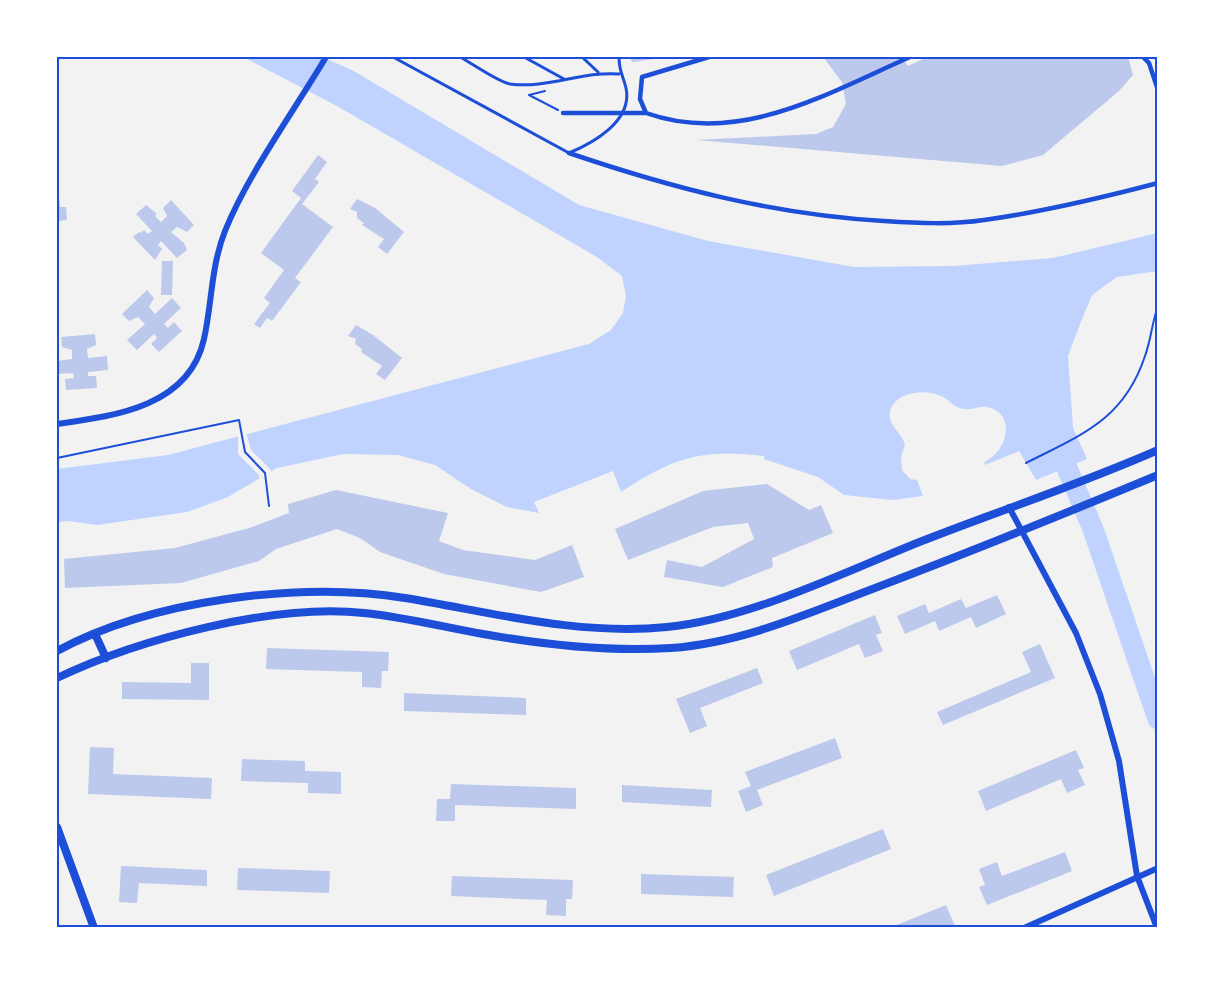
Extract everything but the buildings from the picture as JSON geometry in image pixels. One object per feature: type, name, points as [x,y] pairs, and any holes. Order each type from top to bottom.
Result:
[{"type":"street","points":[[57,424],[119,414],[145,406],[172,391],[187,376],[198,358],[204,340],[216,261],[225,231],[246,189],[326,57]]},
{"type":"street","points":[[646,113],[640,99],[642,77],[710,57]]},
{"type":"street","points":[[563,113],[646,113],[673,123],[723,124],[752,121],[815,99],[910,57]]},
{"type":"street","points":[[1143,57],[1149,63],[1158,90]]},
{"type":"street","points":[[569,153],[647,179],[731,201],[833,218],[930,224],[984,220],[1113,195],[1158,183]]},
{"type":"street","points":[[57,648],[171,611],[211,603],[258,595],[342,592],[401,597],[568,626],[609,629],[668,627],[712,619],[777,599],[1009,507],[1095,478],[1158,450]]},
{"type":"street","points":[[57,684],[61,676],[106,658],[194,630],[302,613],[360,613],[560,646],[625,649],[684,646],[738,637],[1022,533],[1158,475]]},
{"type":"street","points":[[1009,507],[1076,633],[1100,694],[1119,761],[1137,876],[1157,928]]},
{"type":"street","points":[[95,634],[106,658]]},
{"type":"street","points":[[57,827],[94,928]]},
{"type":"street","points":[[1024,928],[1158,868]]},
{"type":"lane","points":[[393,57],[569,153],[589,145],[609,131],[626,104],[626,88],[619,74],[619,57]]},
{"type":"lane","points":[[460,57],[509,84],[563,80],[599,73],[619,74]]},
{"type":"lane","points":[[524,57],[563,80]]},
{"type":"lane","points":[[582,57],[599,73]]},
{"type":"path","points":[[563,80],[553,89],[529,96],[563,113]]},
{"type":"path","points":[[1026,463],[1078,437],[1107,418],[1136,379],[1146,355],[1158,306]]},
{"type":"path","points":[[57,459],[239,420],[245,452],[265,473],[269,506]]},
{"type":"water","points":[[243,57],[322,57],[352,70],[579,205],[708,241],[854,267],[953,266],[1053,258],[1158,233],[1158,271],[1117,277],[1092,295],[1068,356],[1073,428],[1087,459],[1036,480],[1019,451],[985,465],[984,462],[999,449],[1006,432],[1002,416],[996,410],[987,407],[964,409],[955,406],[941,396],[919,392],[897,400],[890,412],[890,417],[905,445],[901,457],[902,470],[910,479],[917,480],[923,496],[893,500],[844,495],[818,477],[764,459],[764,456],[723,453],[688,458],[672,464],[639,480],[621,492],[613,471],[534,502],[539,513],[507,507],[471,489],[435,465],[398,455],[343,454],[277,468],[228,497],[187,512],[97,525],[68,521],[57,522],[57,469],[168,455],[589,344],[611,330],[623,313],[626,296],[622,276],[597,257],[337,106]]},
{"type":"pier","points":[[246,432],[251,450],[271,470],[271,475],[260,481],[258,474],[238,454],[238,434]]},
{"type":"waterway","points":[[1055,440],[1093,529],[1158,719]]}]
